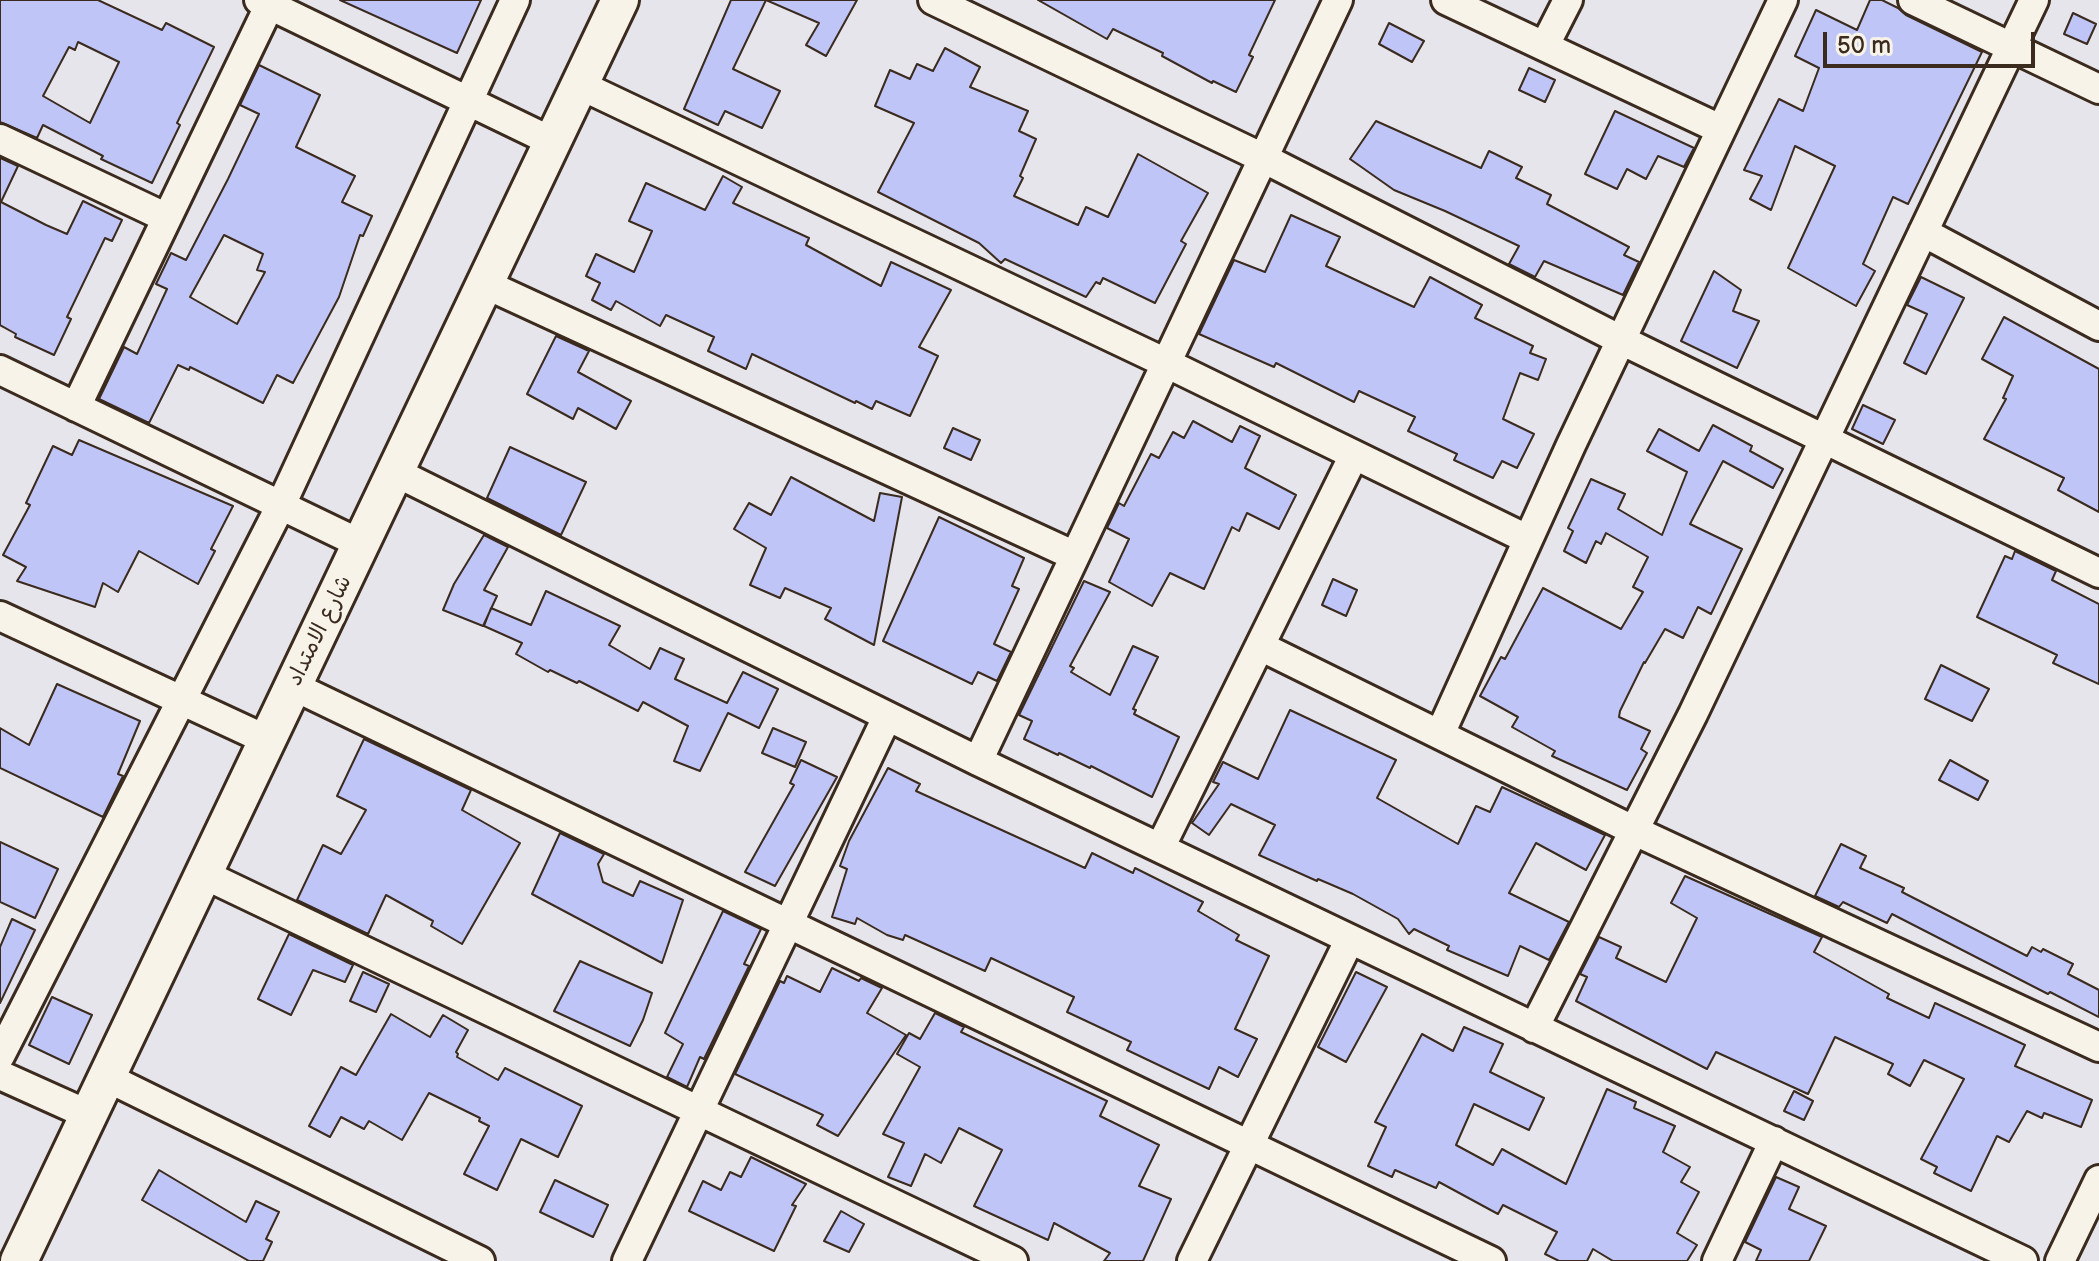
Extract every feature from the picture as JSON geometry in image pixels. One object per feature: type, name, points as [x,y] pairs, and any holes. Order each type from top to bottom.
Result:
[{"type":"street","points":[[0,1056],[281,505],[515,0]]},
{"type":"street","name":"شارع الامتداد","points":[[19,1261],[620,0]]},
{"type":"street","points":[[933,0],[1263,158],[1621,340],[2099,573]]},
{"type":"street","points":[[978,761],[1338,0]]},
{"type":"street","points":[[1446,0],[1720,129]]},
{"type":"street","points":[[1545,45],[1568,0]]},
{"type":"street","points":[[1440,734],[1527,539],[1783,0]]},
{"type":"street","points":[[1913,0],[2099,89]]},
{"type":"street","points":[[1534,1028],[1635,831],[2034,0]]},
{"type":"street","points":[[76,407],[267,2],[553,142]]},
{"type":"street","points":[[580,85],[1166,363],[1527,539]]},
{"type":"street","points":[[0,139],[167,218]]},
{"type":"street","points":[[1923,232],[2099,326]]},
{"type":"street","points":[[485,284],[1075,556]]},
{"type":"street","points":[[0,370],[361,544]]},
{"type":"street","points":[[1160,848],[1354,455]]},
{"type":"street","points":[[395,472],[887,717],[1349,941],[1774,1141],[1987,1253],[2023,1261]]},
{"type":"street","points":[[0,616],[267,740]]},
{"type":"street","points":[[1260,646],[1635,831],[2099,1047]]},
{"type":"street","points":[[293,686],[1491,1261]]},
{"type":"street","points":[[627,1261],[887,717]]},
{"type":"street","points":[[203,874],[1013,1261]]},
{"type":"street","points":[[1192,1261],[1349,941]]},
{"type":"street","points":[[0,1075],[89,1115]]},
{"type":"street","points":[[106,1077],[480,1261]]},
{"type":"street","points":[[1717,1261],[1774,1141]]},
{"type":"street","points":[[2060,1261],[2099,1180]]},
{"type":"building","points":[[0,0],[98,0],[162,30],[166,23],[214,47],[152,183],[101,159],[103,156],[43,125],[37,138],[0,122]],"holes":[[[78,42],[119,62],[90,123],[43,96],[69,47],[75,50]]]},
{"type":"building","points":[[340,0],[481,0],[457,53]]},
{"type":"building","points":[[731,0],[766,0],[733,69],[780,91],[762,128],[725,111],[718,125],[684,109]]},
{"type":"building","points":[[766,0],[857,0],[826,56],[806,45],[819,23]]},
{"type":"building","points":[[1038,0],[1275,0],[1249,55],[1253,57],[1236,92],[1212,83],[1162,56],[1163,53],[1113,29],[1107,39]]},
{"type":"building","points":[[1870,0],[1882,0],[1982,52],[1908,204],[1893,197],[1863,264],[1875,271],[1856,306],[1788,268],[1835,166],[1795,146],[1771,210],[1750,199],[1762,176],[1744,170],[1779,99],[1803,111],[1819,68],[1795,56],[1816,10],[1857,30]]},
{"type":"building","points":[[2073,13],[2096,24],[2087,44],[2064,34]]},
{"type":"building","points":[[1389,23],[1424,41],[1412,62],[1379,44]]},
{"type":"building","points":[[945,48],[980,67],[970,87],[1028,111],[1019,131],[1036,139],[1014,196],[1078,225],[1086,207],[1108,217],[1138,154],[1208,193],[1181,241],[1186,244],[1155,303],[1103,278],[1100,284],[1096,282],[1086,297],[1005,259],[1001,263],[979,243],[878,192],[914,123],[875,106],[890,70],[910,79],[917,64],[933,71]]},
{"type":"building","points":[[259,65],[320,95],[296,147],[355,176],[342,202],[372,216],[363,236],[360,235],[339,297],[293,383],[277,375],[263,403],[190,367],[189,370],[178,365],[149,423],[99,399],[124,347],[137,354],[167,289],[156,284],[171,253],[186,260],[228,179],[259,114],[240,105]],"holes":[[[224,235],[263,254],[257,270],[265,272],[237,324],[190,297]]]},
{"type":"building","points":[[1529,68],[1555,80],[1545,102],[1519,90]]},
{"type":"building","points":[[1615,111],[1694,148],[1684,167],[1658,156],[1646,179],[1627,169],[1617,189],[1585,174]]},
{"type":"building","points":[[1376,121],[1481,168],[1489,151],[1522,167],[1516,178],[1551,195],[1547,204],[1629,247],[1624,255],[1639,262],[1623,295],[1544,261],[1535,277],[1509,264],[1519,246],[1394,190],[1350,159]]},
{"type":"building","points":[[0,158],[18,166],[1,202],[46,225],[67,234],[83,201],[122,220],[112,241],[105,238],[67,317],[71,319],[54,355],[15,337],[16,334],[0,325]]},
{"type":"building","points":[[723,176],[742,187],[733,203],[809,238],[806,245],[881,286],[891,262],[951,290],[919,347],[938,356],[910,416],[876,401],[872,409],[855,403],[752,354],[746,369],[708,351],[714,337],[666,315],[660,326],[616,301],[611,310],[592,300],[600,283],[586,276],[596,254],[634,272],[652,231],[629,221],[646,183],[705,210]]},
{"type":"building","points":[[1291,215],[1340,237],[1326,266],[1414,307],[1430,277],[1482,305],[1475,318],[1533,346],[1530,353],[1546,359],[1538,380],[1520,373],[1503,419],[1534,434],[1517,468],[1502,461],[1493,478],[1454,460],[1457,454],[1408,431],[1415,417],[1359,391],[1354,402],[1276,363],[1274,367],[1199,334],[1234,260],[1265,272]]},
{"type":"building","points":[[1714,271],[1741,290],[1733,311],[1759,321],[1737,368],[1681,341]]},
{"type":"building","points":[[1921,277],[1964,298],[1926,374],[1904,363],[1927,314],[1907,305]]},
{"type":"building","points":[[2004,317],[2099,369],[2099,512],[2058,490],[2064,478],[1984,439],[2006,399],[2003,398],[2013,376],[1982,359]]},
{"type":"building","points":[[556,336],[589,351],[578,372],[631,401],[616,429],[578,408],[573,419],[527,394]]},
{"type":"building","points":[[1863,405],[1895,420],[1883,444],[1852,429]]},
{"type":"building","points":[[1193,421],[1232,442],[1240,426],[1260,436],[1245,468],[1296,495],[1279,529],[1247,513],[1239,531],[1232,527],[1204,589],[1170,573],[1152,606],[1109,582],[1129,539],[1107,528],[1119,503],[1124,506],[1151,454],[1159,458],[1173,432],[1184,438]]},
{"type":"building","points":[[1713,425],[1752,446],[1750,451],[1783,469],[1773,488],[1723,461],[1690,524],[1742,549],[1711,614],[1698,607],[1683,638],[1665,629],[1644,662],[1620,711],[1619,717],[1650,731],[1641,749],[1647,753],[1627,790],[1552,756],[1555,751],[1512,727],[1518,717],[1480,696],[1501,657],[1505,659],[1543,588],[1621,629],[1643,592],[1633,587],[1648,557],[1606,533],[1601,544],[1596,541],[1586,563],[1564,551],[1573,531],[1568,528],[1591,479],[1625,494],[1618,509],[1662,535],[1687,472],[1647,451],[1659,429],[1699,451]]},
{"type":"building","points":[[953,428],[980,440],[971,460],[944,448]]},
{"type":"building","points":[[79,440],[233,506],[211,549],[215,551],[198,584],[139,551],[118,592],[103,583],[95,607],[17,581],[26,567],[3,555],[30,505],[26,503],[53,446],[72,455]]},
{"type":"building","points":[[510,447],[586,482],[561,535],[487,498]]},
{"type":"building","points":[[791,477],[874,521],[880,493],[902,497],[874,645],[825,619],[831,608],[785,588],[780,598],[750,585],[766,548],[734,529],[749,503],[771,515]]},
{"type":"building","points":[[939,517],[1024,558],[1012,586],[1019,589],[994,644],[1011,652],[997,681],[978,672],[972,684],[883,641]]},
{"type":"building","points":[[484,535],[508,547],[484,590],[497,596],[483,626],[443,610],[454,584]]},
{"type":"building","points":[[2015,551],[2056,571],[2052,580],[2099,604],[2099,684],[2053,663],[2057,655],[1977,617],[2005,556],[2012,559]]},
{"type":"building","points":[[1333,579],[1357,590],[1346,616],[1322,605]]},
{"type":"building","points":[[1084,581],[1110,592],[1070,666],[1074,668],[1071,672],[1110,695],[1133,646],[1158,657],[1133,709],[1136,710],[1134,714],[1179,737],[1152,797],[1091,766],[1024,739],[1032,721],[1019,715]]},
{"type":"building","points":[[546,591],[620,626],[609,645],[650,669],[660,648],[684,659],[675,679],[727,703],[743,672],[778,689],[759,728],[728,713],[700,771],[674,761],[688,726],[643,702],[638,711],[579,681],[577,683],[550,670],[548,672],[516,654],[522,643],[484,626],[491,608],[531,625]]},
{"type":"building","points":[[1941,665],[1989,689],[1972,721],[1925,699]]},
{"type":"building","points":[[57,684],[140,721],[118,774],[123,776],[103,817],[0,768],[0,728],[29,745]]},
{"type":"building","points":[[1290,710],[1396,760],[1377,798],[1458,844],[1476,806],[1490,812],[1502,787],[1605,835],[1586,870],[1536,843],[1509,893],[1569,922],[1549,960],[1520,946],[1508,976],[1447,950],[1449,946],[1414,929],[1409,934],[1398,919],[1353,894],[1259,855],[1275,825],[1231,804],[1209,835],[1192,823],[1219,784],[1213,782],[1223,762],[1258,779]]},
{"type":"building","points":[[773,728],[806,742],[795,767],[762,753]]},
{"type":"building","points":[[364,739],[471,790],[462,810],[520,843],[462,944],[431,926],[433,921],[386,895],[368,934],[297,900],[323,845],[341,854],[366,810],[337,796]]},
{"type":"building","points":[[801,760],[837,777],[775,886],[745,872],[794,785],[790,783]]},
{"type":"building","points":[[1950,760],[1988,781],[1978,800],[1939,780]]},
{"type":"building","points":[[888,768],[920,784],[916,791],[1085,868],[1092,853],[1133,873],[1135,868],[1203,902],[1198,911],[1239,935],[1236,940],[1269,956],[1235,1029],[1257,1039],[1238,1077],[1219,1067],[1209,1089],[1127,1050],[1131,1042],[1067,1012],[1074,997],[991,958],[985,971],[905,935],[903,940],[887,935],[857,918],[855,924],[832,917],[847,869],[840,866],[849,841]]},
{"type":"building","points":[[560,833],[604,854],[598,864],[603,882],[633,896],[640,881],[683,900],[662,963],[532,894]]},
{"type":"building","points":[[0,842],[58,869],[35,918],[0,902]]},
{"type":"building","points":[[1841,844],[1866,856],[1860,868],[1904,888],[1902,892],[2027,956],[2032,947],[2073,964],[2068,974],[2099,990],[2099,1017],[1892,914],[1887,923],[1843,902],[1839,907],[1815,896]]},
{"type":"building","points":[[1685,876],[1822,937],[1814,952],[1889,994],[1887,998],[1929,1018],[1935,1003],[2025,1045],[2015,1066],[2092,1100],[2081,1127],[2044,1113],[2042,1118],[2027,1111],[2009,1142],[1997,1136],[1971,1191],[1934,1173],[1937,1167],[1921,1159],[1964,1079],[1924,1060],[1910,1086],[1888,1074],[1893,1064],[1835,1037],[1808,1094],[1716,1052],[1707,1069],[1576,1001],[1587,977],[1580,974],[1599,937],[1621,947],[1616,958],[1666,982],[1697,918],[1671,903]]},
{"type":"building","points":[[723,911],[761,929],[744,964],[749,966],[687,1087],[667,1077],[683,1044],[665,1033]]},
{"type":"building","points":[[12,919],[35,930],[0,1003],[0,947]]},
{"type":"building","points":[[289,934],[353,965],[345,982],[313,970],[291,1015],[258,999]]},
{"type":"building","points":[[580,961],[652,993],[630,1046],[554,1011]]},
{"type":"building","points":[[832,968],[882,988],[867,1013],[906,1035],[838,1136],[817,1125],[823,1115],[735,1074],[780,981],[784,983],[787,976],[820,992]]},
{"type":"building","points":[[363,972],[389,984],[376,1012],[350,1001]]},
{"type":"building","points":[[1356,972],[1387,987],[1346,1062],[1318,1047]]},
{"type":"building","points":[[52,997],[92,1015],[69,1064],[29,1045]]},
{"type":"building","points":[[935,1013],[964,1027],[961,1032],[1107,1101],[1100,1116],[1159,1145],[1139,1186],[1171,1199],[1143,1261],[1104,1261],[1110,1253],[1054,1223],[1048,1240],[974,1206],[1002,1150],[959,1128],[941,1163],[925,1154],[911,1186],[888,1177],[904,1143],[883,1134],[920,1067],[897,1054],[909,1033],[920,1039]]},
{"type":"building","points":[[391,1014],[430,1037],[443,1015],[468,1030],[456,1052],[457,1057],[498,1080],[505,1068],[582,1106],[558,1157],[521,1139],[497,1190],[464,1174],[489,1126],[479,1121],[480,1118],[429,1093],[402,1140],[369,1121],[364,1129],[341,1117],[330,1137],[309,1126],[341,1067],[356,1075]]},
{"type":"building","points":[[1464,1027],[1503,1044],[1490,1072],[1544,1098],[1529,1130],[1474,1104],[1456,1145],[1493,1165],[1502,1149],[1566,1184],[1607,1089],[1636,1102],[1634,1108],[1675,1126],[1663,1152],[1690,1167],[1681,1182],[1699,1192],[1677,1233],[1697,1245],[1687,1261],[1613,1261],[1593,1249],[1587,1261],[1559,1261],[1545,1254],[1557,1232],[1503,1205],[1498,1214],[1439,1182],[1436,1188],[1395,1170],[1392,1177],[1368,1166],[1386,1127],[1375,1122],[1422,1034],[1453,1051]]},
{"type":"building","points":[[1794,1091],[1813,1101],[1804,1120],[1784,1111]]},
{"type":"building","points":[[751,1157],[806,1184],[792,1205],[796,1206],[774,1251],[689,1211],[703,1181],[721,1190],[730,1172],[741,1177]]},
{"type":"building","points":[[159,1170],[246,1222],[256,1201],[279,1212],[266,1239],[272,1242],[263,1261],[249,1261],[142,1200]]},
{"type":"building","points":[[1776,1177],[1799,1187],[1789,1209],[1826,1226],[1809,1261],[1756,1261],[1761,1250],[1745,1242]]},
{"type":"building","points":[[555,1180],[608,1205],[593,1237],[540,1212]]},
{"type":"building","points":[[841,1211],[864,1224],[849,1252],[824,1241]]}]
